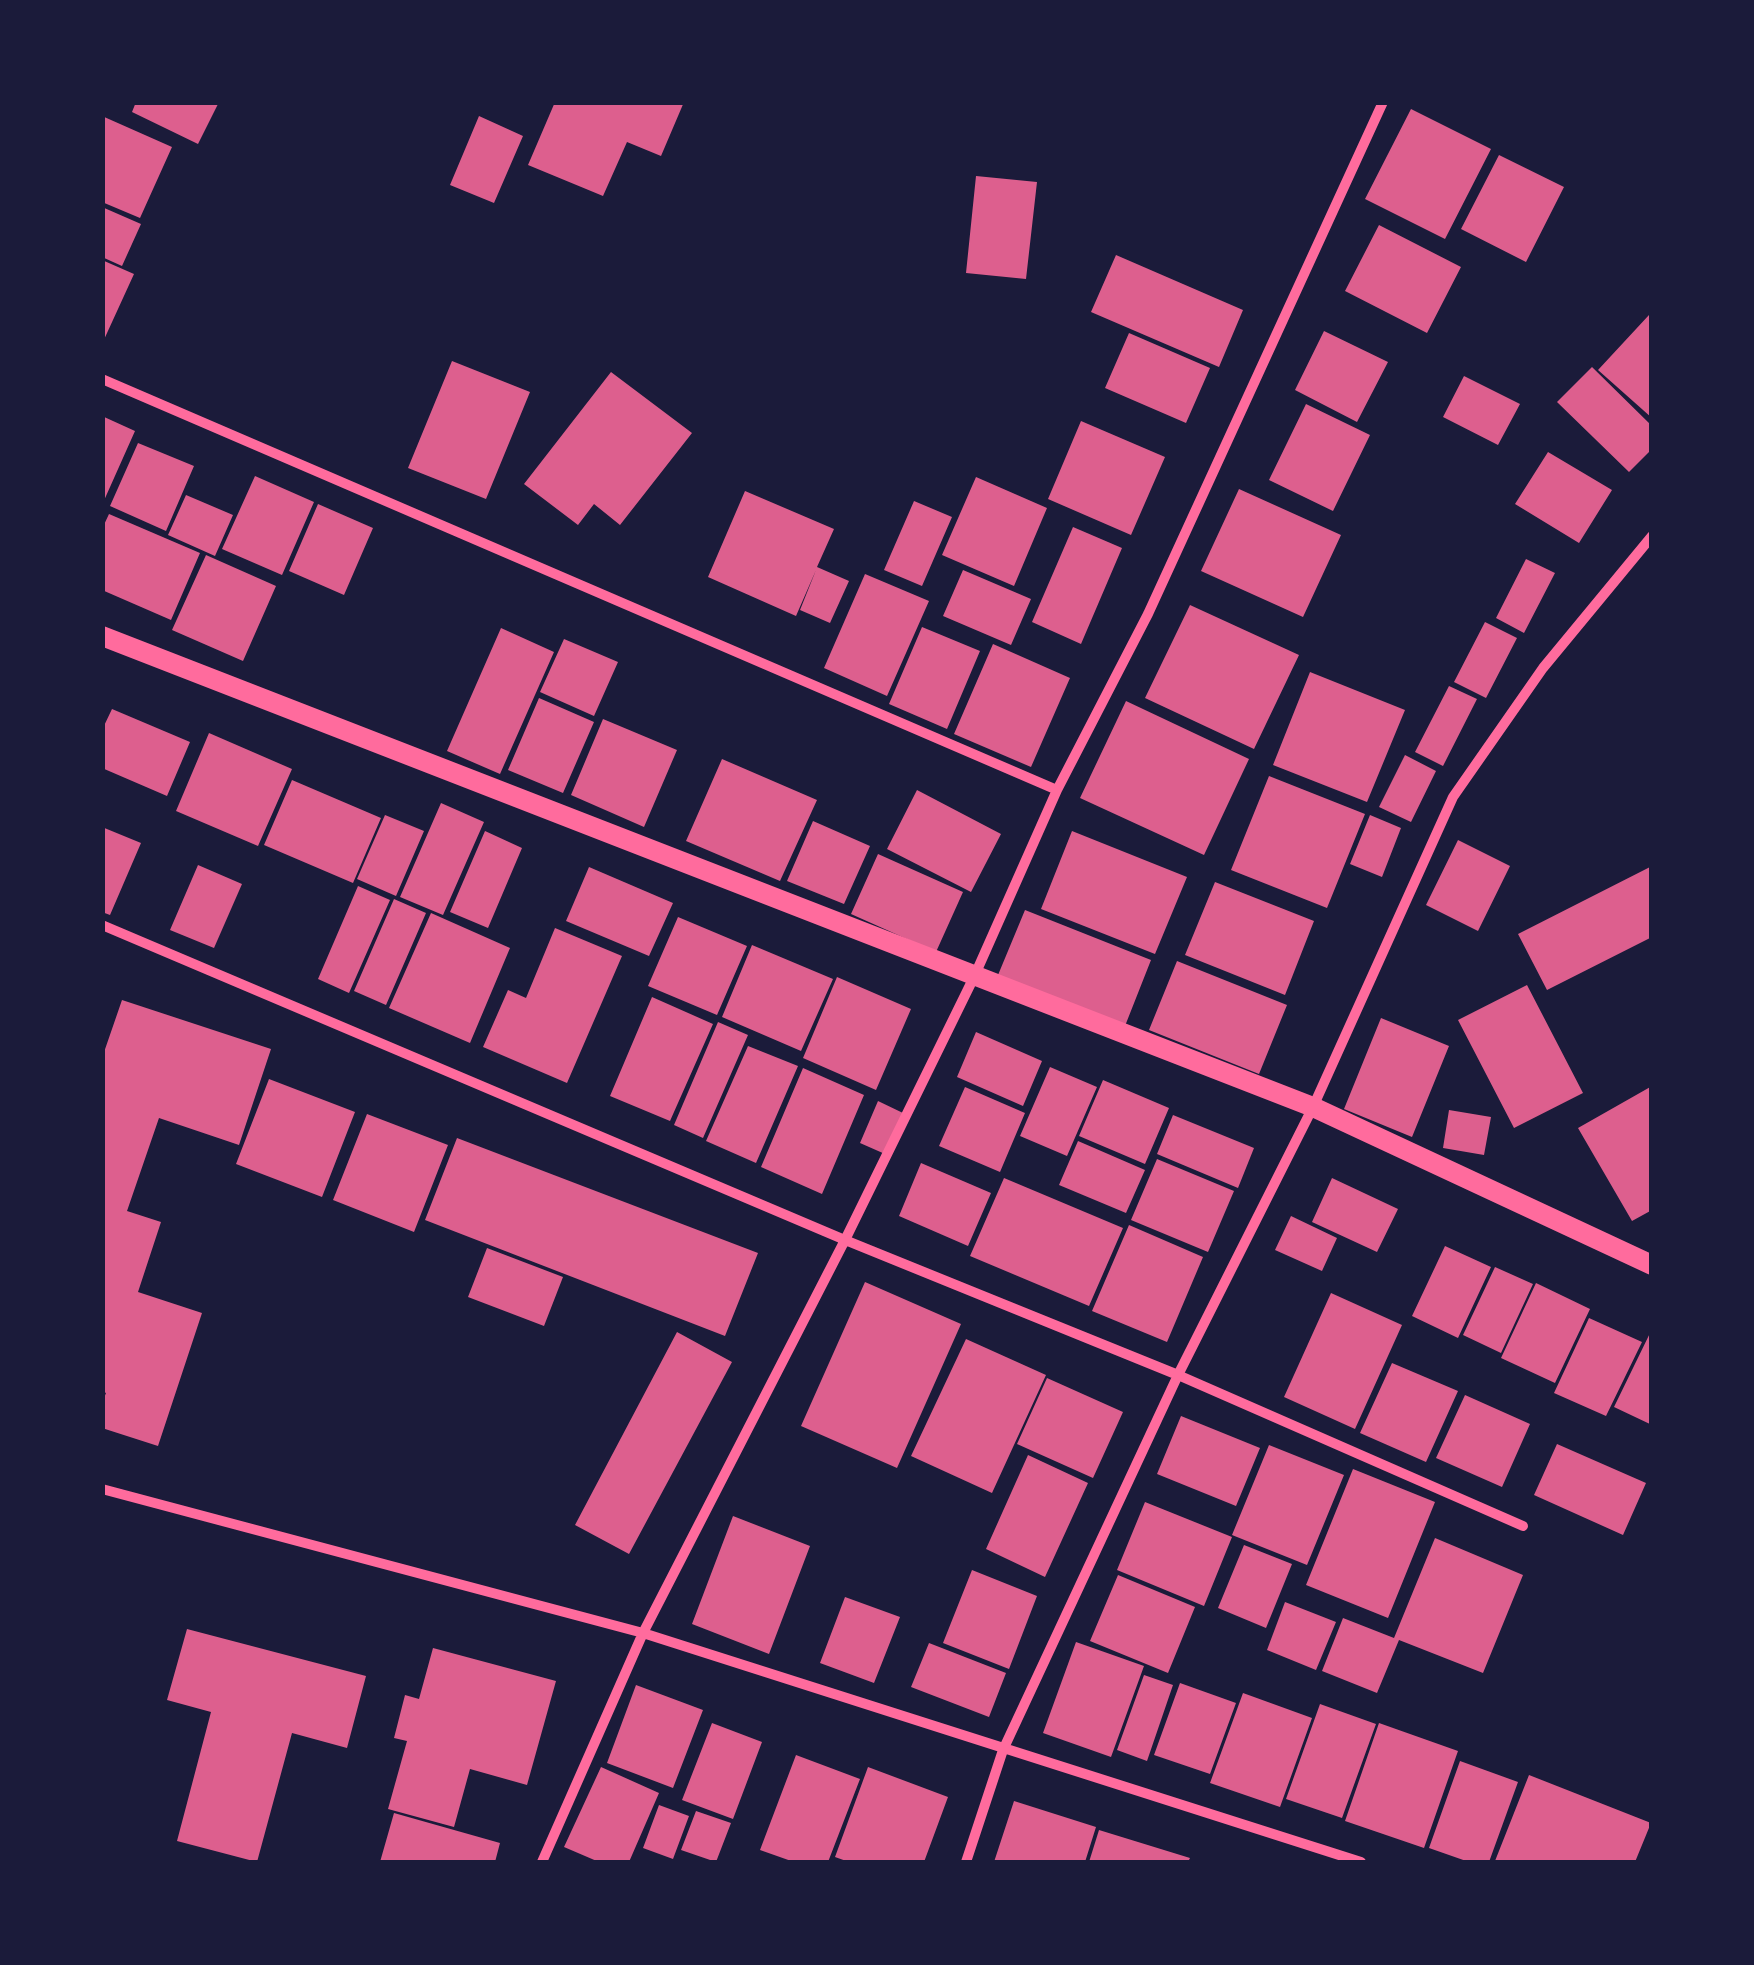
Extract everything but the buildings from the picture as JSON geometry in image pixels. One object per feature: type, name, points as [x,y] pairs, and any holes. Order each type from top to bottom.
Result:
[{"type":"main road","points":[[102,636],[1312,1108],[1652,1265]]},
{"type":"street","points":[[542,1862],[643,1633],[846,1240],[974,977],[1057,790],[1148,614],[1383,102]]},
{"type":"street","points":[[102,379],[1057,790]]},
{"type":"street","points":[[966,1862],[1003,1750],[1178,1375],[1312,1108],[1453,797],[1543,668],[1652,536]]},
{"type":"street","points":[[102,926],[846,1240],[1178,1375],[1523,1526]]},
{"type":"street","points":[[102,1489],[643,1633],[1362,1862]]}]
